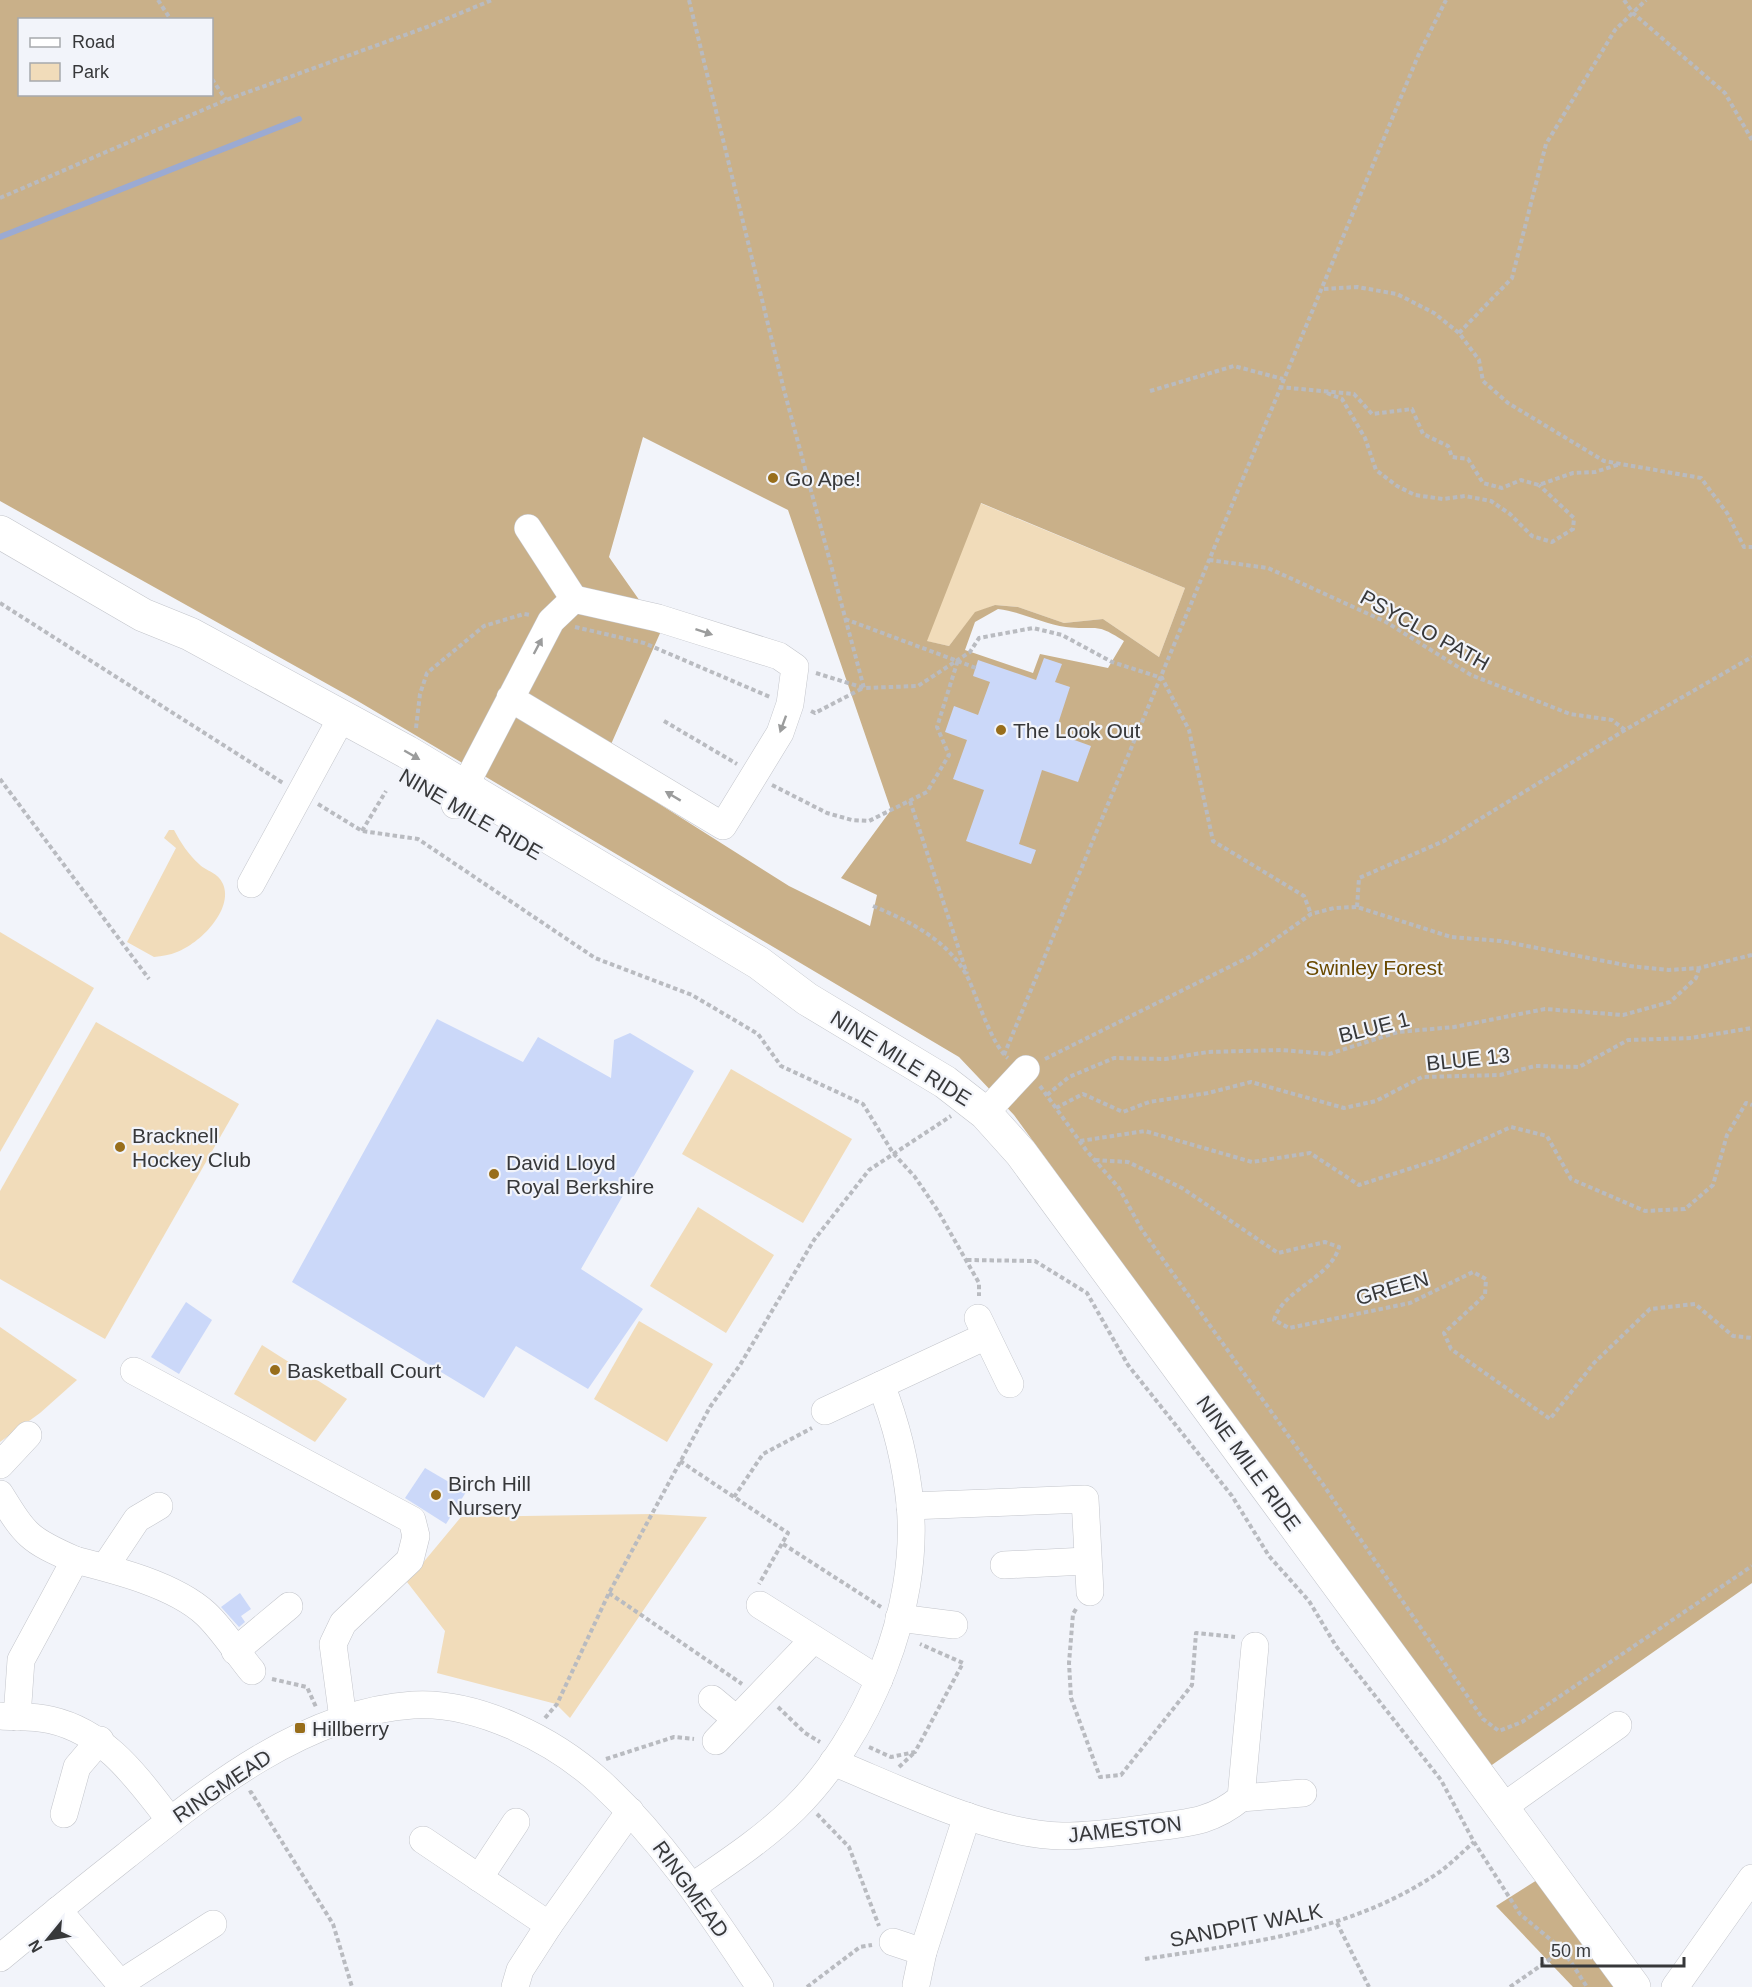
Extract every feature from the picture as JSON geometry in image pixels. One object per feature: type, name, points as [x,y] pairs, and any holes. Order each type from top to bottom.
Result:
[{"type":"main road","name":"NINE MILE RIDE","points":[[0,532],[143,615],[183,648],[338,725],[460,795],[750,976],[807,999],[945,1082],[978,1107],[1028,1162],[1634,1987]]},
{"type":"street","points":[[510,698],[723,826],[780,733],[790,704],[795,667],[779,656],[658,618],[574,599],[528,528]]},
{"type":"street","points":[[460,795],[551,621],[574,599]]},
{"type":"street","points":[[251,884],[338,725]]},
{"type":"street","points":[[978,1107],[1015,1062]]},
{"type":"street","points":[[825,1411],[881,1385],[982,1327],[1010,1384]]},
{"type":"street","points":[[134,1371],[412,1520],[416,1536],[410,1560],[343,1623],[333,1644],[343,1719]]},
{"type":"street","points":[[693,1886],[755,1844],[802,1799],[841,1751],[861,1720],[879,1680],[897,1626],[910,1560],[910,1506],[893,1415],[881,1385]]},
{"type":"street","points":[[0,1465],[28,1435]]},
{"type":"street","points":[[0,1494],[22,1529],[36,1543],[75,1560],[105,1568],[178,1595],[206,1614],[243,1661],[289,1606]]},
{"type":"street","points":[[910,1506],[1085,1499],[1086,1561],[1090,1592]]},
{"type":"street","points":[[105,1568],[137,1519],[159,1506]]},
{"type":"street","points":[[75,1560],[21,1660],[8,1717],[51,1719],[100,1740],[117,1754],[170,1820]]},
{"type":"street","points":[[1004,1565],[1086,1561]]},
{"type":"street","points":[[760,1605],[879,1680]]},
{"type":"street","points":[[897,1626],[954,1625]]},
{"type":"street","points":[[716,1741],[813,1640]]},
{"type":"street","points":[[1256,1646],[1267,1676],[1241,1798],[1303,1793]]},
{"type":"street","points":[[712,1699],[736,1719]]},
{"type":"street","name":"RINGMEAD","points":[[0,1958],[170,1820],[242,1768],[343,1719],[362,1713],[415,1705],[473,1712],[536,1738],[598,1780],[658,1842],[693,1886],[760,1987]]},
{"type":"street","points":[[1503,1807],[1618,1725]]},
{"type":"street","points":[[64,1814],[77,1767],[100,1740]]},
{"type":"street","name":"JAMESTON","points":[[841,1751],[967,1816],[1060,1836],[1101,1834],[1204,1821],[1225,1811],[1241,1798]]},
{"type":"street","points":[[515,1987],[520,1970],[549,1925],[630,1811]]},
{"type":"street","points":[[916,1985],[923,1952],[967,1816]]},
{"type":"street","points":[[479,1878],[516,1822]]},
{"type":"street","points":[[423,1840],[549,1925]]},
{"type":"street","points":[[1675,1987],[1752,1878]]},
{"type":"street","points":[[58,1910],[122,1985],[213,1924]]},
{"type":"street","points":[[893,1942],[923,1952]]},
{"type":"path","points":[[158,0],[170,18]]},
{"type":"path","points":[[0,198],[226,100],[427,27],[492,0]]},
{"type":"path","points":[[689,0],[784,390],[864,688]]},
{"type":"path","points":[[1015,1062],[1162,678],[1279,387],[1324,289],[1418,56],[1446,0]]},
{"type":"path","points":[[1624,0],[1633,13],[1725,93],[1752,140]]},
{"type":"path","points":[[1459,333],[1512,278],[1546,144],[1615,30],[1646,0]]},
{"type":"path","points":[[213,80],[226,100]]},
{"type":"path","points":[[1324,289],[1357,287],[1397,294],[1434,313],[1459,333],[1479,360],[1483,381],[1508,403],[1604,460],[1701,478],[1727,513],[1744,547],[1752,547]]},
{"type":"path","points":[[1150,391],[1234,366],[1283,379]]},
{"type":"path","points":[[1279,387],[1322,391],[1354,394],[1372,414],[1412,409],[1423,434],[1448,446],[1452,457],[1468,459],[1483,483],[1502,488],[1521,480],[1539,485],[1574,518],[1573,529],[1552,542],[1532,536],[1510,514],[1491,501],[1465,496],[1443,499],[1415,495],[1376,470],[1365,438],[1342,399],[1322,391]]},
{"type":"path","points":[[1539,485],[1573,473],[1595,472],[1623,463]]},
{"type":"path","name":"PSYCLO PATH","points":[[1209,560],[1268,568],[1386,621],[1471,675],[1570,714],[1612,720],[1625,730]]},
{"type":"path","points":[[0,603],[285,784]]},
{"type":"path","points":[[416,729],[420,694],[427,673],[484,626],[524,614],[537,617]]},
{"type":"path","points":[[845,619],[958,659],[976,668]]},
{"type":"path","points":[[574,627],[644,643],[774,699]]},
{"type":"path","points":[[795,667],[864,688],[918,686],[970,652],[980,639],[1033,628],[1062,635],[1112,662],[1162,678],[1189,730],[1213,841],[1304,896],[1311,914]]},
{"type":"path","points":[[1357,907],[1359,878],[1444,841],[1625,730],[1752,657]]},
{"type":"path","points":[[664,721],[805,803],[852,820],[869,821],[927,792],[949,755],[937,727],[958,659]]},
{"type":"path","points":[[807,710],[815,712],[864,688]]},
{"type":"path","points":[[0,779],[149,979]]},
{"type":"path","points":[[362,831],[386,791]]},
{"type":"path","points":[[910,801],[982,1014],[1015,1062]]},
{"type":"path","points":[[315,803],[362,831],[418,839],[595,958],[692,995],[758,1034],[782,1065],[806,1080],[863,1104],[893,1153],[921,1185],[979,1283],[982,1327]]},
{"type":"path","points":[[873,906],[901,918],[942,942],[968,978]]},
{"type":"path","points":[[1015,1062],[1253,955],[1311,914],[1334,908],[1357,907],[1451,937],[1501,941],[1630,966],[1669,970],[1699,968],[1752,955]]},
{"type":"path","name":"BLUE 1","points":[[1047,1095],[1069,1077],[1114,1058],[1166,1059],[1208,1052],[1281,1050],[1329,1054],[1398,1032],[1454,1027],[1545,1009],[1623,1015],[1670,1002],[1696,978],[1699,968]]},
{"type":"path","name":"BLUE 13","points":[[1080,1141],[1056,1108],[1083,1094],[1123,1112],[1149,1102],[1208,1094],[1251,1082],[1344,1108],[1376,1101],[1422,1077],[1500,1075],[1535,1066],[1578,1067],[1628,1040],[1691,1038],[1752,1028]]},
{"type":"path","points":[[1752,1105],[1746,1103],[1727,1135],[1713,1185],[1685,1209],[1645,1211],[1571,1179],[1547,1136],[1511,1127],[1443,1158],[1359,1185],[1310,1153],[1252,1162],[1145,1131],[1080,1141],[1119,1188],[1142,1230],[1322,1483],[1442,1662],[1483,1719],[1499,1731],[1522,1722],[1752,1566]]},
{"type":"path","points":[[544,1721],[556,1704],[609,1593],[710,1407],[740,1365],[814,1240],[869,1170],[893,1153],[978,1107]]},
{"type":"path","name":"GREEN","points":[[1095,1160],[1128,1162],[1182,1188],[1278,1253],[1326,1242],[1339,1247],[1335,1259],[1278,1308],[1274,1320],[1289,1328],[1410,1304],[1473,1272],[1485,1279],[1485,1294],[1443,1333],[1451,1349],[1550,1419],[1594,1363],[1650,1309],[1695,1304],[1733,1336],[1752,1338]]},
{"type":"path","points":[[966,1260],[1035,1261],[1087,1293],[1128,1365],[1232,1496],[1269,1556],[1309,1601],[1336,1646],[1441,1780],[1474,1842],[1520,1914],[1563,1950],[1587,1987]]},
{"type":"path","points":[[734,1497],[763,1454],[810,1431],[825,1411]]},
{"type":"path","points":[[680,1461],[788,1533],[751,1597],[760,1605]]},
{"type":"path","points":[[609,1593],[759,1695],[772,1701],[805,1733],[841,1751],[891,1757],[915,1752],[963,1663],[897,1626],[783,1544]]},
{"type":"path","points":[[1090,1592],[1073,1614],[1069,1663],[1071,1698],[1100,1777],[1121,1775],[1192,1685],[1196,1633],[1247,1638],[1256,1646]]},
{"type":"path","points":[[243,1661],[278,1681],[307,1687],[316,1703],[316,1712]]},
{"type":"path","points":[[601,1761],[674,1737],[716,1741]]},
{"type":"path","points":[[222,1782],[234,1804],[251,1792],[333,1924],[352,1987]]},
{"type":"path","points":[[802,1799],[849,1847],[877,1924],[893,1942]]},
{"type":"path","name":"SANDPIT WALK","points":[[1145,1959],[1271,1940],[1337,1923],[1432,1877],[1474,1842]]},
{"type":"path","points":[[1337,1923],[1368,1987]]},
{"type":"path","points":[[807,1987],[860,1947],[893,1942]]},
{"type":"path","points":[[1510,1987],[1563,1950]]},
{"type":"green space","name":"Swinley Forest","points":[[0,0],[1752,0],[1752,1583],[1489,1767],[1014,1115],[959,1057],[356,700],[0,501]],"holes":[[[643,437],[788,510],[891,810],[841,878],[877,895],[870,926],[789,886],[601,767],[661,631],[609,557]],[[981,503],[1185,588],[1159,657],[1103,619],[1064,623],[1018,607],[995,605],[975,612],[949,646],[927,641]],[[998,609],[1057,625],[1101,629],[1124,641],[1108,668],[1040,654],[1033,673],[965,650],[975,622]]]},
{"type":"green space","points":[[980,503],[1185,588],[1159,657],[1103,619],[1064,623],[1018,607],[995,605],[975,613],[949,646],[926,641]]},
{"type":"green space","points":[[169,830],[174,830],[191,856],[202,867],[218,877],[223,884],[224,904],[212,925],[195,942],[169,955],[154,957],[127,942],[176,848],[164,838]]},
{"type":"green space","points":[[0,932],[94,988],[0,1152]]},
{"type":"green space","name":"Bracknell Hockey Club","points":[[96,1022],[239,1104],[105,1339],[0,1279],[0,1191]]},
{"type":"green space","points":[[731,1069],[852,1139],[803,1223],[682,1154]]},
{"type":"green space","points":[[698,1207],[774,1255],[726,1333],[650,1286]]},
{"type":"green space","points":[[639,1321],[713,1364],[667,1442],[594,1399]]},
{"type":"green space","points":[[0,1327],[77,1380],[40,1413],[0,1442]]},
{"type":"green space","name":"Basketball Court","points":[[262,1345],[347,1399],[315,1442],[234,1394]]},
{"type":"green space","points":[[652,1514],[707,1517],[570,1718],[556,1704],[437,1673],[445,1631],[407,1582],[461,1517]]},
{"type":"green space","points":[[1545,1875],[1626,1987],[1573,1987],[1496,1906]]},
{"type":"building","name":"The Look Out","points":[[1044,658],[1062,664],[1055,682],[1070,687],[1055,733],[1091,746],[1078,782],[1042,770],[1019,844],[1036,850],[1031,864],[966,841],[984,790],[953,779],[967,740],[945,732],[954,706],[978,715],[990,682],[973,676],[978,660],[1036,680]]},
{"type":"building","name":"David Lloyd Royal Berkshire","points":[[437,1019],[523,1062],[538,1037],[611,1078],[614,1040],[630,1033],[694,1071],[581,1269],[643,1309],[588,1389],[516,1346],[484,1398],[292,1282]]},
{"type":"building","points":[[186,1302],[212,1320],[179,1374],[151,1357]]},
{"type":"building","name":"Birch Hill Nursery","points":[[425,1468],[466,1492],[446,1524],[405,1498]]},
{"type":"building","points":[[240,1593],[251,1609],[241,1616],[245,1622],[239,1627],[221,1607]]},
{"type":"waterway","points":[[0,237],[299,119]]},
{"type":"place","name":"Go Ape!","points":[[773,478]]},
{"type":"place","name":"The Look Out","points":[[1001,730]]},
{"type":"place","name":"Bracknell Hockey Club","points":[[120,1147]]},
{"type":"place","name":"David Lloyd Royal Berkshire","points":[[494,1174]]},
{"type":"place","name":"Basketball Court","points":[[275,1370]]},
{"type":"place","name":"Birch Hill Nursery","points":[[436,1495]]},
{"type":"place","name":"Hillberry","points":[[300,1728]]}]
